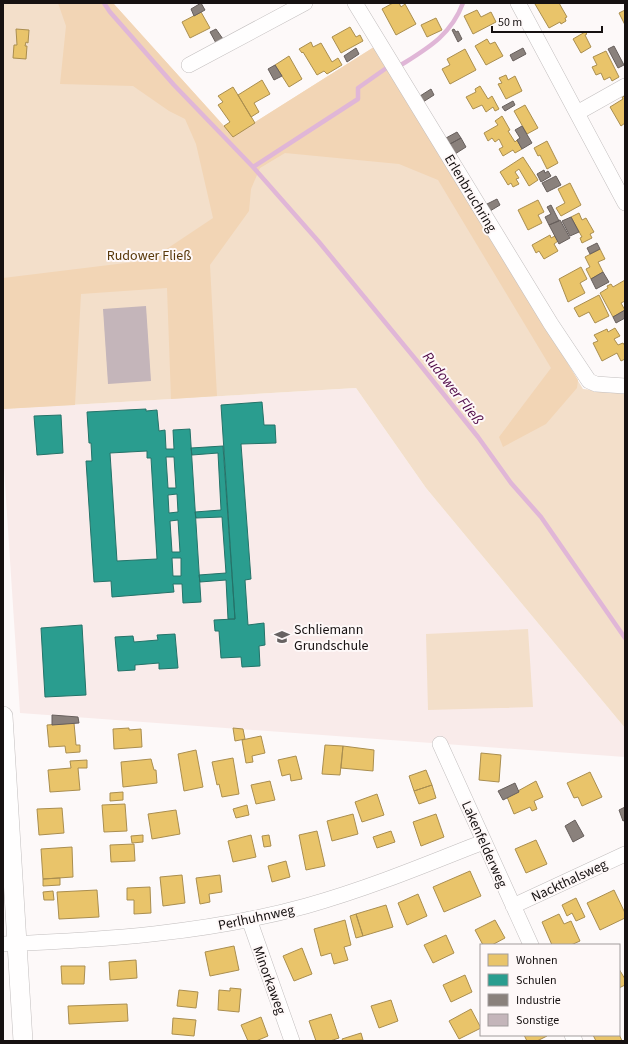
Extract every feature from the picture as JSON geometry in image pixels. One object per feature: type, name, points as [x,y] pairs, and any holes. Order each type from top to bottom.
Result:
[{"type":"street","points":[[189,65],[305,3]]},
{"type":"street","name":"Erlenbruchring","points":[[355,3],[551,324],[589,381],[596,384],[625,386]]},
{"type":"street","points":[[518,3],[625,203]]},
{"type":"street","points":[[577,114],[625,86]]},
{"type":"street","points":[[3,716],[10,943],[23,1041]]},
{"type":"street","name":"Lakenfelderweg","points":[[440,744],[483,842],[531,944]]},
{"type":"street","name":"Perlhuhnweg","points":[[10,943],[126,937],[249,920],[343,895],[384,881],[483,842]]},
{"type":"street","name":"Nackthalsweg","points":[[512,906],[625,854]]},
{"type":"street","name":"Minorkaweg","points":[[249,920],[292,1041]]},
{"type":"shaded area","points":[[58,3],[113,3],[233,136],[374,47],[578,380],[577,388],[546,424],[503,447],[499,437],[551,368],[438,180],[399,164],[285,153],[260,168],[251,189],[249,211],[210,265],[217,396],[171,399],[167,288],[81,294],[75,405],[3,409],[3,278],[150,260],[213,218],[196,144],[185,119],[169,111],[133,86],[60,84],[66,26]]},
{"type":"shaded area","name":"Schliemann Grundschule","points":[[356,388],[426,488],[625,728],[625,757],[20,713],[3,453],[3,409]]},
{"type":"green space","name":"Rudower Fließ","points":[[3,3],[113,3],[233,136],[374,47],[583,389],[625,393],[625,728],[426,488],[356,388],[3,409]]},
{"type":"green space","points":[[528,629],[533,707],[428,710],[426,634]]},
{"type":"building: Wohnen","points":[[393,3],[399,3],[401,7],[405,4],[416,24],[396,35],[382,9]]},
{"type":"building: Wohnen","points":[[559,3],[567,17],[565,18],[566,21],[561,24],[560,22],[549,28],[535,4]]},
{"type":"building: Wohnen","points":[[477,10],[481,17],[491,12],[496,22],[473,34],[464,16]]},
{"type":"building: Wohnen","points":[[625,10],[625,25],[619,13]]},
{"type":"building: Wohnen","points":[[201,12],[210,28],[190,38],[182,22]]},
{"type":"building: Wohnen","points":[[436,18],[442,30],[427,37],[421,25]]},
{"type":"building: Wohnen","points":[[350,27],[356,37],[360,35],[363,41],[341,53],[332,37]]},
{"type":"building: Wohnen","points":[[16,29],[29,30],[28,43],[26,42],[25,46],[27,46],[26,59],[13,58],[14,45],[17,45]]},
{"type":"building: Wohnen","points":[[585,32],[591,47],[581,53],[573,39]]},
{"type":"building: Wohnen","points":[[487,39],[490,44],[495,42],[503,56],[486,65],[475,46]]},
{"type":"building: Wohnen","points":[[311,42],[313,47],[321,43],[332,62],[338,58],[342,65],[327,74],[324,71],[317,75],[303,52],[302,53],[299,49]]},
{"type":"building: Wohnen","points":[[465,49],[476,70],[450,84],[442,69],[450,65],[447,59]]},
{"type":"building: Wohnen","points":[[606,51],[619,77],[612,81],[610,77],[604,80],[601,73],[596,75],[592,67],[597,65],[593,57]]},
{"type":"building: Wohnen","points":[[289,56],[302,79],[289,87],[275,65]]},
{"type":"building: Wohnen","points":[[506,75],[508,80],[515,76],[522,91],[506,99],[498,84],[502,83],[499,78]]},
{"type":"building: Wohnen","points":[[262,80],[270,94],[254,103],[259,112],[251,117],[238,95]]},
{"type":"building: Wohnen","points":[[480,86],[488,99],[492,96],[499,109],[495,111],[493,107],[486,112],[482,105],[473,109],[466,97],[476,92],[475,89]]},
{"type":"building: Wohnen","points":[[233,87],[255,123],[233,137],[224,126],[230,122],[218,105],[223,102],[218,96]]},
{"type":"building: Wohnen","points":[[625,96],[625,123],[621,126],[610,107],[623,99],[622,97]]},
{"type":"building: Wohnen","points":[[525,105],[538,128],[527,134],[514,111]]},
{"type":"building: Wohnen","points":[[502,116],[510,130],[508,131],[515,142],[517,140],[522,149],[515,153],[513,150],[503,156],[499,149],[503,147],[499,139],[495,142],[492,138],[488,141],[484,133],[498,125],[495,121]]},
{"type":"building: Wohnen","points":[[547,141],[558,163],[547,169],[540,155],[538,156],[534,148]]},
{"type":"building: Wohnen","points":[[523,157],[538,180],[529,186],[519,169],[515,172],[519,178],[516,179],[519,184],[513,187],[511,183],[508,185],[500,172]]},
{"type":"building: Wohnen","points":[[570,183],[581,205],[561,216],[556,208],[565,203],[558,189]]},
{"type":"building: Wohnen","points":[[538,200],[544,212],[538,215],[542,223],[528,230],[518,210]]},
{"type":"building: Wohnen","points":[[579,213],[582,220],[586,218],[594,232],[590,234],[592,238],[582,243],[580,238],[582,237],[571,217]]},
{"type":"building: Wohnen","points":[[550,235],[551,238],[555,236],[558,241],[554,244],[558,251],[544,259],[539,251],[536,253],[532,245]]},
{"type":"building: Wohnen","points":[[600,249],[605,259],[598,262],[603,272],[591,279],[586,269],[590,267],[585,257]]},
{"type":"building: Wohnen","points":[[581,267],[587,279],[580,283],[585,293],[568,302],[559,279]]},
{"type":"building: Wohnen","points":[[625,280],[625,301],[621,303],[625,310],[613,317],[600,293],[608,288],[607,286],[611,284],[613,287]]},
{"type":"building: Wohnen","points":[[599,295],[609,316],[595,323],[589,312],[579,317],[574,308]]},
{"type":"building: Wohnen","points":[[615,328],[620,336],[614,339],[618,345],[623,343],[625,346],[625,359],[621,361],[617,353],[602,361],[593,343],[598,341],[594,335],[607,329],[608,332]]},
{"type":"building: Wohnen","points":[[74,723],[76,745],[80,745],[80,752],[66,753],[65,746],[49,747],[47,725]]},
{"type":"building: Wohnen","points":[[129,728],[129,730],[141,729],[142,747],[114,749],[113,729]]},
{"type":"building: Wohnen","points":[[233,728],[243,729],[245,739],[235,741]]},
{"type":"building: Wohnen","points":[[261,736],[265,753],[252,756],[253,762],[246,763],[242,740]]},
{"type":"building: Wohnen","points":[[325,745],[343,746],[340,775],[322,774]]},
{"type":"building: Wohnen","points":[[343,746],[374,750],[373,771],[341,768]]},
{"type":"building: Wohnen","points":[[196,750],[203,787],[184,791],[178,754]]},
{"type":"building: Wohnen","points":[[481,753],[501,755],[499,782],[479,780]]},
{"type":"building: Wohnen","points":[[296,756],[302,779],[291,781],[290,774],[282,776],[278,760]]},
{"type":"building: Wohnen","points":[[233,758],[239,794],[222,797],[219,784],[217,785],[212,762]]},
{"type":"building: Wohnen","points":[[151,759],[154,770],[156,770],[157,783],[123,787],[121,762]]},
{"type":"building: Wohnen","points":[[87,760],[87,768],[78,768],[80,790],[50,792],[48,770],[71,768],[70,761]]},
{"type":"building: Wohnen","points":[[426,770],[432,785],[414,791],[409,776]]},
{"type":"building: Wohnen","points":[[590,772],[602,797],[582,806],[578,797],[574,798],[567,783]]},
{"type":"building: Wohnen","points":[[270,781],[275,800],[256,804],[251,785]]},
{"type":"building: Wohnen","points":[[536,781],[543,797],[534,801],[537,809],[532,811],[530,807],[514,814],[507,797]]},
{"type":"building: Wohnen","points":[[432,785],[436,798],[419,804],[414,791]]},
{"type":"building: Wohnen","points":[[123,792],[123,800],[110,801],[110,793]]},
{"type":"building: Wohnen","points":[[377,794],[384,815],[362,822],[355,802]]},
{"type":"building: Wohnen","points":[[125,804],[127,831],[104,832],[102,805]]},
{"type":"building: Wohnen","points":[[247,805],[249,815],[236,818],[233,809]]},
{"type":"building: Wohnen","points":[[62,808],[64,833],[39,835],[37,809]]},
{"type":"building: Wohnen","points":[[176,810],[180,834],[152,839],[148,814]]},
{"type":"building: Wohnen","points":[[353,814],[358,834],[332,841],[327,821]]},
{"type":"building: Wohnen","points":[[436,814],[444,837],[421,846],[413,822]]},
{"type":"building: Wohnen","points":[[317,831],[325,866],[306,870],[299,835]]},
{"type":"building: Wohnen","points":[[391,831],[395,842],[377,848],[373,837]]},
{"type":"building: Wohnen","points":[[143,835],[143,842],[132,843],[131,836]]},
{"type":"building: Wohnen","points":[[251,835],[256,857],[233,862],[228,841]]},
{"type":"building: Wohnen","points":[[269,835],[271,846],[264,847],[262,836]]},
{"type":"building: Wohnen","points":[[536,840],[547,864],[526,873],[515,849]]},
{"type":"building: Wohnen","points":[[134,844],[135,861],[111,862],[110,845]]},
{"type":"building: Wohnen","points":[[72,847],[73,877],[43,879],[41,849]]},
{"type":"building: Wohnen","points":[[286,861],[290,877],[272,882],[268,866]]},
{"type":"building: Wohnen","points":[[470,871],[481,896],[444,912],[433,887]]},
{"type":"building: Wohnen","points":[[182,875],[185,903],[163,906],[160,877]]},
{"type":"building: Wohnen","points":[[220,875],[222,892],[209,894],[210,902],[200,904],[196,878]]},
{"type":"building: Wohnen","points":[[60,878],[60,885],[43,886],[43,879]]},
{"type":"building: Wohnen","points":[[150,887],[151,913],[134,914],[134,900],[127,900],[127,888]]},
{"type":"building: Wohnen","points":[[97,890],[99,917],[59,919],[57,892]]},
{"type":"building: Wohnen","points":[[614,890],[625,913],[625,918],[600,930],[587,903]]},
{"type":"building: Wohnen","points":[[53,891],[54,900],[44,900],[43,892]]},
{"type":"building: Wohnen","points":[[418,894],[427,916],[407,925],[398,903]]},
{"type":"building: Wohnen","points":[[576,898],[585,917],[576,921],[572,913],[567,916],[562,905]]},
{"type":"building: Wohnen","points":[[386,905],[393,927],[363,936],[356,914]]},
{"type":"building: Wohnen","points":[[356,914],[363,936],[356,938],[350,916]]},
{"type":"building: Wohnen","points":[[559,914],[564,924],[571,921],[580,941],[573,944],[552,944],[542,922]]},
{"type":"building: Wohnen","points":[[345,920],[351,945],[344,947],[348,960],[334,964],[331,953],[321,956],[314,929]]},
{"type":"building: Wohnen","points":[[495,920],[505,938],[494,944],[482,944],[475,930]]},
{"type":"building: Wohnen","points":[[446,935],[454,953],[433,963],[424,945]]},
{"type":"building: Wohnen","points":[[234,946],[239,970],[210,976],[205,952]]},
{"type":"building: Wohnen","points":[[302,948],[312,974],[294,981],[283,956]]},
{"type":"building: Wohnen","points":[[136,960],[137,978],[110,980],[109,962]]},
{"type":"building: Wohnen","points":[[61,966],[85,966],[84,984],[62,984]]},
{"type":"building: Wohnen","points":[[620,971],[625,979],[625,985],[620,988]]},
{"type":"building: Wohnen","points":[[465,975],[472,992],[451,1002],[443,985]]},
{"type":"building: Wohnen","points":[[230,988],[241,989],[239,1012],[218,1010],[219,990],[230,991]]},
{"type":"building: Wohnen","points":[[179,990],[198,992],[196,1008],[177,1006]]},
{"type":"building: Wohnen","points":[[391,1000],[398,1021],[379,1028],[371,1006]]},
{"type":"building: Wohnen","points":[[127,1004],[128,1021],[69,1024],[68,1006]]},
{"type":"building: Wohnen","points":[[471,1009],[480,1028],[459,1039],[449,1021]]},
{"type":"building: Wohnen","points":[[331,1014],[339,1038],[330,1041],[316,1041],[309,1021]]},
{"type":"building: Wohnen","points":[[261,1017],[268,1036],[256,1041],[248,1041],[241,1025]]},
{"type":"building: Wohnen","points":[[173,1018],[196,1020],[194,1036],[172,1034]]},
{"type":"building: Wohnen","points":[[361,1033],[363,1040],[343,1041],[342,1039]]},
{"type":"building: Wohnen","points":[[524,1036],[547,1036],[537,1041],[527,1041]]},
{"type":"building: Wohnen","points":[[594,1036],[620,1036],[622,1041],[596,1041]]},
{"type":"building: Schulen","points":[[262,402],[264,425],[275,425],[276,443],[241,444],[251,579],[245,580],[248,625],[264,623],[265,645],[259,646],[260,666],[242,667],[241,657],[221,658],[219,631],[215,631],[214,620],[235,619],[221,405]]},
{"type":"building: Schulen","points":[[146,409],[146,411],[157,410],[159,431],[165,430],[166,449],[174,449],[173,430],[190,429],[201,602],[183,603],[182,584],[173,584],[174,592],[112,597],[111,581],[94,582],[86,461],[92,461],[87,412]],"holes":[[[147,451],[147,458],[151,458],[157,559],[117,561],[110,453]],[[166,457],[174,457],[176,488],[168,488]],[[177,494],[178,512],[169,513],[168,495]],[[178,520],[180,552],[172,552],[170,521]],[[172,558],[181,558],[181,576],[173,576]]]},
{"type":"building: Schulen","points":[[61,415],[63,453],[37,455],[34,416]]},
{"type":"building: Schulen","points":[[223,446],[235,619],[228,619],[226,580],[200,582],[199,575],[226,573],[222,517],[196,518],[195,512],[221,510],[218,453],[192,455],[191,448]]},
{"type":"building: Schulen","points":[[82,625],[86,695],[45,697],[41,628]]},
{"type":"building: Schulen","points":[[175,634],[178,668],[159,669],[159,663],[135,665],[135,670],[118,671],[115,637],[133,636],[134,642],[158,640],[157,635]]},
{"type":"building: Industrie","points":[[201,3],[205,10],[194,16],[191,9]]},
{"type":"building: Industrie","points":[[216,29],[223,39],[216,43],[210,32]]},
{"type":"building: Industrie","points":[[454,29],[456,32],[458,31],[462,39],[458,42],[452,30]]},
{"type":"building: Industrie","points":[[614,46],[624,65],[618,68],[608,49]]},
{"type":"building: Industrie","points":[[356,48],[359,54],[347,62],[344,56]]},
{"type":"building: Industrie","points":[[523,48],[526,54],[513,61],[510,55]]},
{"type":"building: Industrie","points":[[275,65],[282,76],[274,80],[268,69]]},
{"type":"building: Industrie","points":[[431,89],[434,95],[423,102],[420,96]]},
{"type":"building: Industrie","points":[[513,101],[515,105],[505,111],[502,107]]},
{"type":"building: Industrie","points":[[522,126],[532,143],[522,149],[517,140],[520,138],[515,130]]},
{"type":"building: Industrie","points":[[457,132],[461,138],[450,144],[446,138]]},
{"type":"building: Industrie","points":[[461,138],[466,147],[455,154],[450,144]]},
{"type":"building: Industrie","points":[[544,170],[545,173],[548,171],[551,176],[541,182],[537,174]]},
{"type":"building: Industrie","points":[[556,176],[561,185],[547,192],[542,183]]},
{"type":"building: Industrie","points":[[497,199],[500,205],[490,211],[487,204]]},
{"type":"building: Industrie","points":[[551,205],[559,221],[549,225],[545,217],[551,214],[547,207]]},
{"type":"building: Industrie","points":[[571,217],[579,232],[570,236],[562,221]]},
{"type":"building: Industrie","points":[[560,220],[570,238],[559,244],[549,225]]},
{"type":"building: Industrie","points":[[597,243],[600,249],[590,254],[587,248]]},
{"type":"building: Industrie","points":[[603,272],[609,282],[596,289],[591,279]]},
{"type":"building: Industrie","points":[[625,310],[625,318],[616,323],[613,317]]},
{"type":"building: Industrie","points":[[52,715],[78,717],[79,723],[52,725]]},
{"type":"building: Industrie","points":[[515,783],[519,792],[503,800],[498,791]]},
{"type":"building: Industrie","points":[[625,807],[625,820],[623,821],[619,810]]},
{"type":"building: Industrie","points":[[575,820],[584,836],[573,842],[565,826]]},
{"type":"building: Sonstige","points":[[146,306],[151,381],[108,384],[103,309]]},
{"type":"waterway","name":"Rudower Fließ","points":[[104,3],[110,12],[174,85],[253,167],[319,242],[417,361],[478,437],[511,483],[541,517],[625,638]]},
{"type":"waterway","points":[[401,65],[438,40],[452,24],[463,3]]},
{"type":"waterway","points":[[253,167],[358,99],[358,88],[385,69]]},
{"type":"place","name":"Schliemann Grundschule","points":[[282,637]]}]
